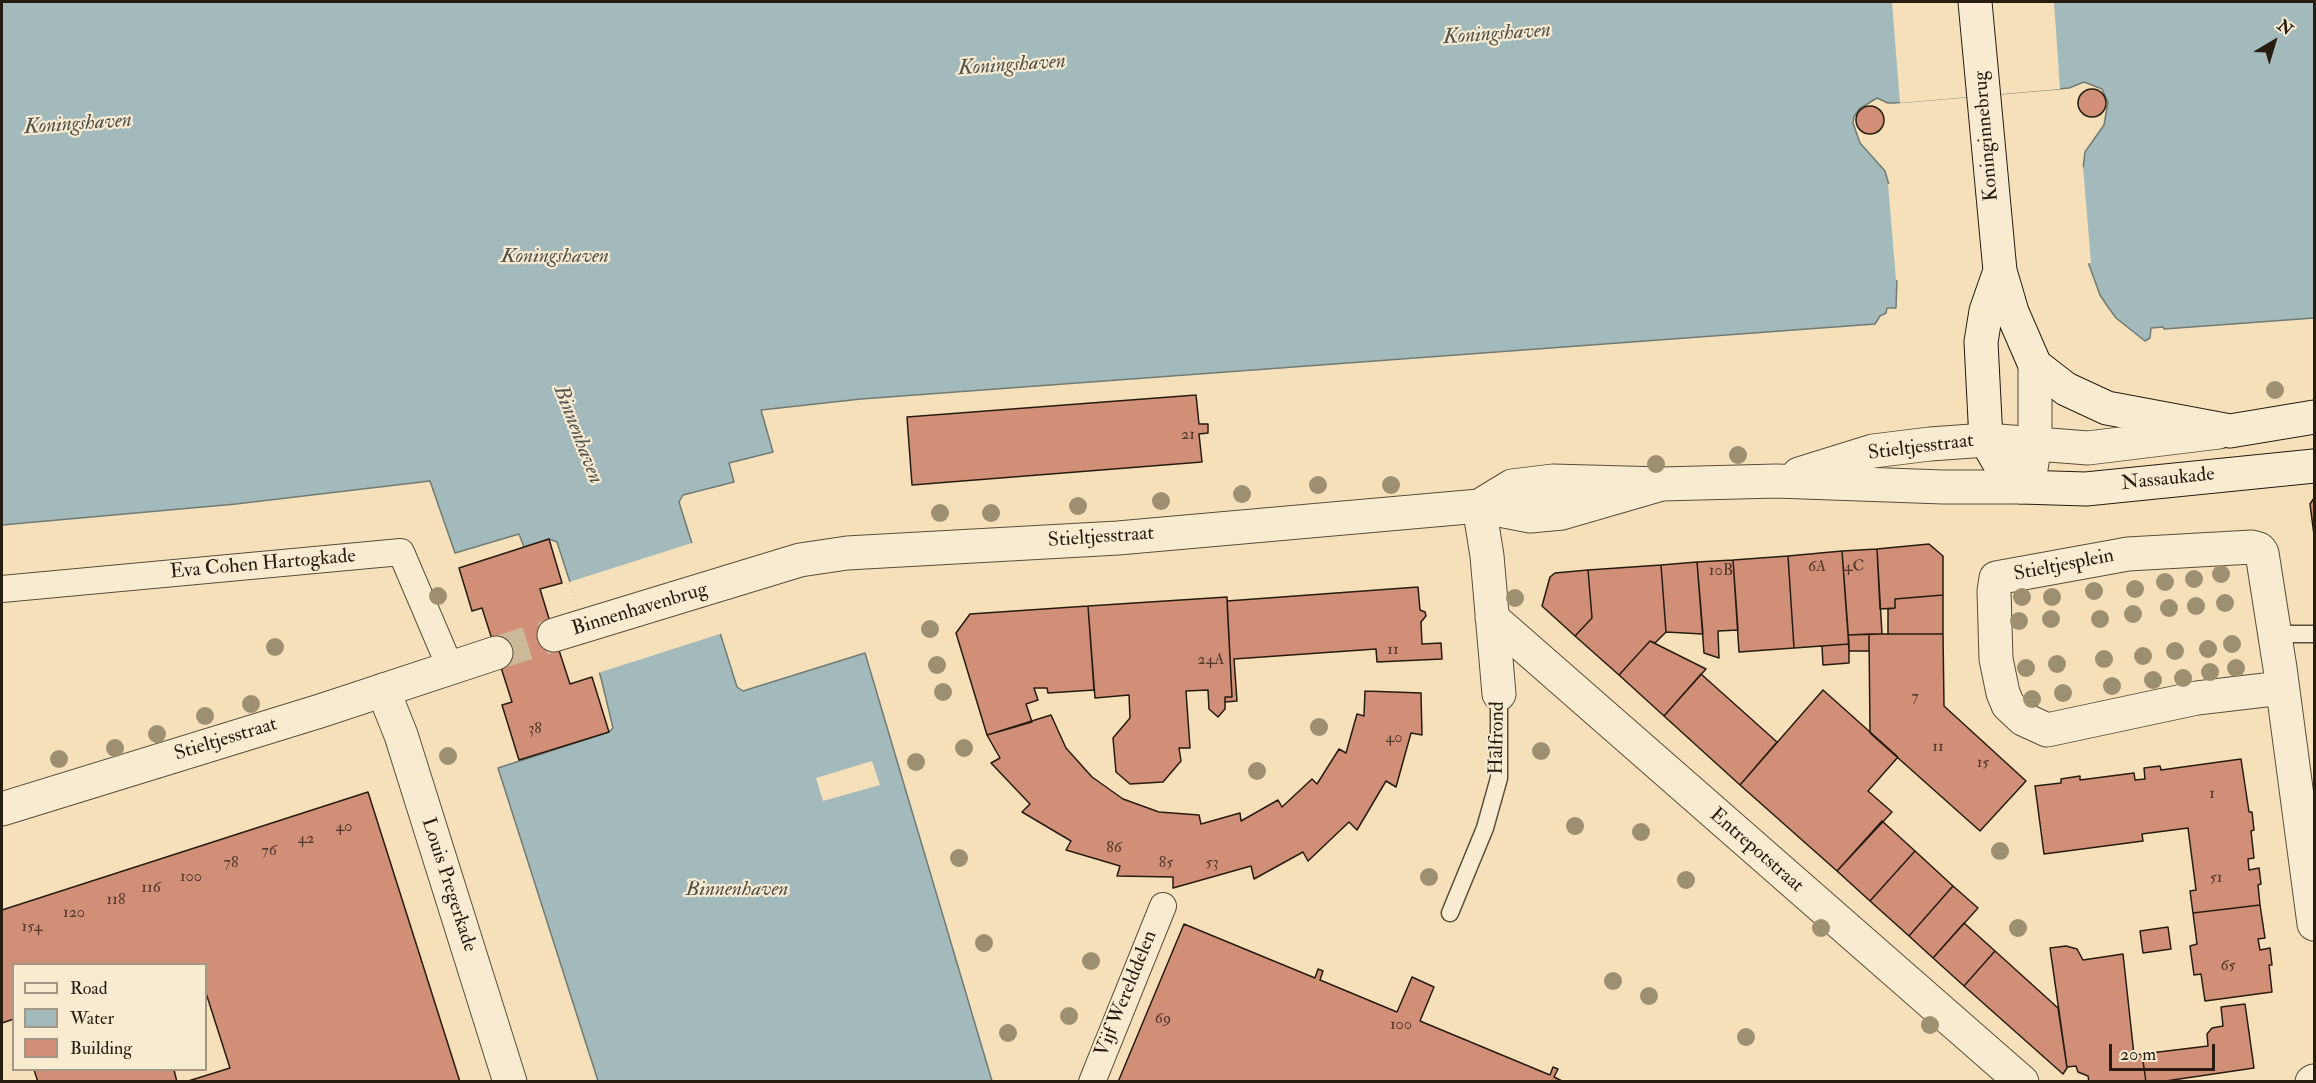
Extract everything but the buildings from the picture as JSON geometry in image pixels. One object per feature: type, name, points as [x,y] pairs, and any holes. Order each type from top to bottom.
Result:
[{"type":"street","name":"Koninginnebrug","points":[[1975,2],[2000,271],[2013,312],[2035,365],[2035,443],[2031,469],[2021,487],[2001,466],[1986,440],[1981,342],[1986,311],[2000,271]]},
{"type":"street","name":"Nassaukade","points":[[2035,365],[2066,389],[2108,408],[2230,431]]},
{"type":"street","name":"Nassaukade","points":[[2035,443],[2088,448],[2230,431],[2314,417]]},
{"type":"street","name":"Stieltjesstraat","points":[[1776,481],[1874,451],[1986,440],[2035,443]]},
{"type":"street","name":"Nassaukade","points":[[2021,487],[2086,489],[2314,465]]},
{"type":"street","name":"Stieltjesstraat","points":[[725,584],[800,560],[847,553],[1118,538],[1479,506],[1530,516],[1562,513],[1662,484],[1776,481],[1943,487],[2021,487]]},
{"type":"street","name":"Halfrond","points":[[1479,506],[1488,555],[1499,694]]},
{"type":"street","name":"Stieltjesplein","points":[[2252,547],[2259,549],[2262,553],[2282,688],[2197,698],[2047,730],[2023,718],[2008,705],[2003,693],[1996,659],[1994,591],[1996,578],[2128,554],[2252,547]]},
{"type":"street","name":"Eva Cohen Hartogkade","points":[[2,589],[400,552],[450,667]]},
{"type":"street","name":"Binnenhavenbrug","points":[[569,631],[725,584]]},
{"type":"street","name":"Entrepotstraat","points":[[1492,618],[2022,1082]]},
{"type":"street","points":[[450,667],[496,653]]},
{"type":"street","name":"Stieltjesstraat","points":[[2,809],[320,711],[450,667]]},
{"type":"street","points":[[2282,688],[2314,924]]},
{"type":"street","name":"Louis Pregerkade","points":[[383,690],[401,735],[510,1082]]},
{"type":"street","name":"Vijf Werelddelen","points":[[1092,1082],[1162,906]]},
{"type":"lane","points":[[2275,634],[2314,634]]},
{"type":"lane","name":"Halfrond","points":[[1450,913],[1485,828],[1499,778],[1499,694]]},
{"type":"water","name":"Koningshaven","points":[[2,2],[2314,2],[2314,318],[2151,328],[2150,338],[2145,341],[2116,318],[2108,307],[2100,295],[2088,262],[1897,277],[1896,308],[1887,308],[1886,313],[1880,316],[1875,324],[861,399],[761,410],[773,452],[729,463],[734,482],[683,495],[679,502],[737,687],[743,691],[865,653],[992,1081],[598,1081],[498,768],[609,732],[613,728],[601,678],[557,542],[549,539],[524,547],[519,534],[455,553],[430,481],[236,504],[2,525]],"holes":[[[2084,82],[2102,89],[2108,102],[2104,125],[2085,152],[2083,168],[1889,185],[1885,171],[1860,143],[1853,123],[1859,109],[1877,98],[1894,103],[2069,88]]]},
{"type":"pier","points":[[1892,2],[2054,2],[2060,89],[1900,103]]},
{"type":"pier","points":[[2083,166],[2091,263],[1896,280],[1888,184]]},
{"type":"pier","points":[[695,542],[723,633],[598,673],[569,582]]},
{"type":"pier","points":[[872,761],[880,785],[823,801],[816,778]]},
{"type":"tunnel","points":[[496,653],[554,635]]},
{"type":"water label","name":"Binnenhaven","points":[[577,435]]},
{"type":"water label","name":"Binnenhaven","points":[[737,890]]}]
